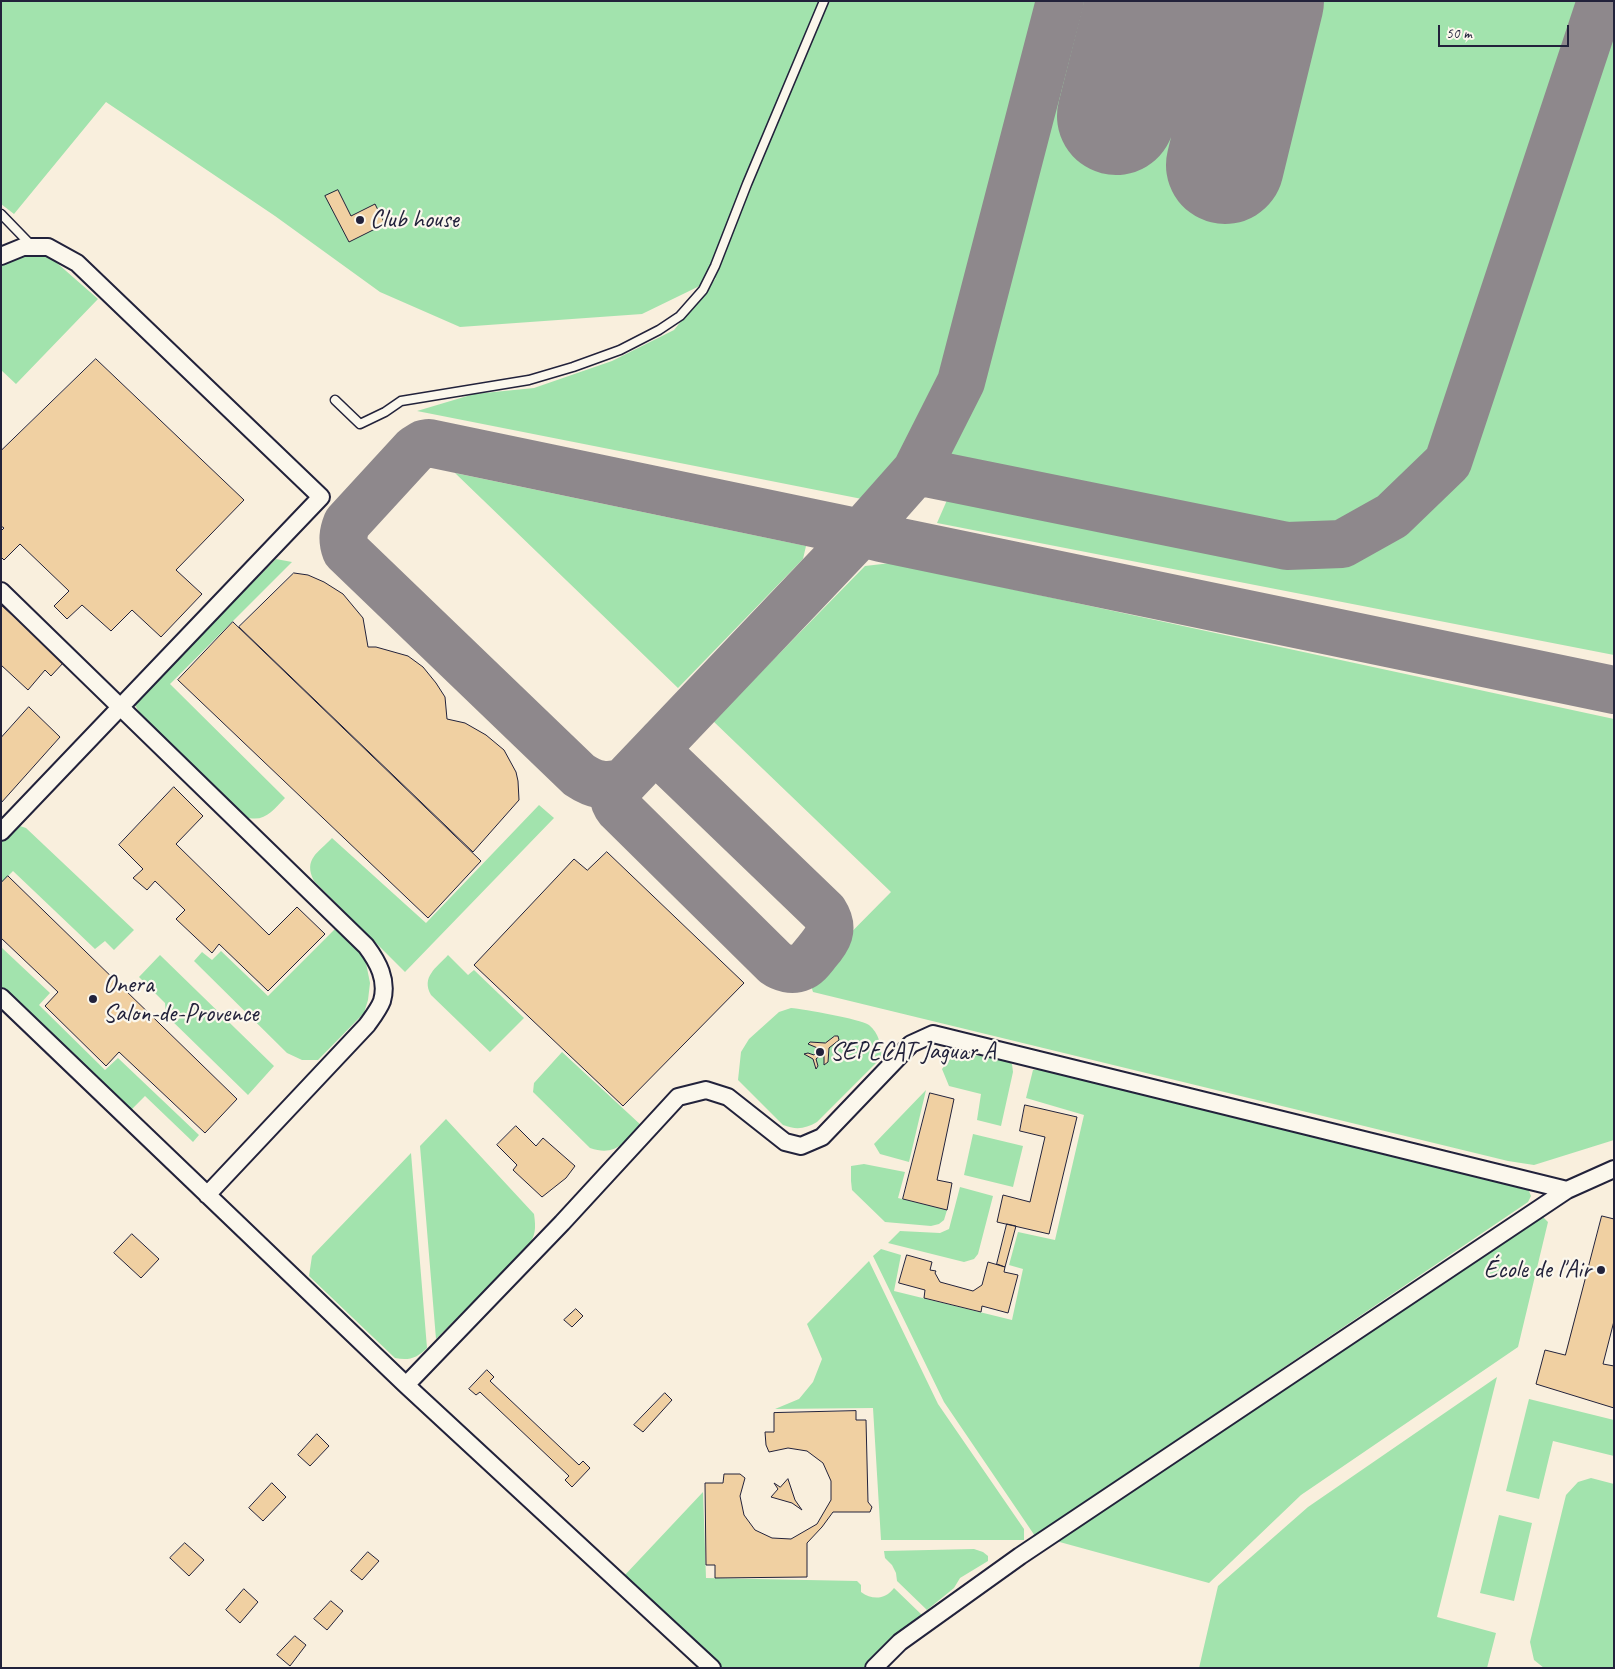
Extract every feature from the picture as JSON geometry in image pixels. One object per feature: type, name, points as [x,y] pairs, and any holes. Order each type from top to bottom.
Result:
[{"type":"street","points":[[1,256],[23,247],[48,247],[77,263],[321,497],[1,832]]},
{"type":"street","points":[[1,591],[366,946],[377,961],[384,980],[382,1002],[367,1025],[207,1195]]},
{"type":"street","points":[[1,997],[406,1385],[712,1668]]},
{"type":"street","points":[[406,1385],[562,1223],[678,1097],[706,1090],[728,1096],[785,1142],[801,1146],[822,1137],[911,1044],[933,1034],[1567,1190]]},
{"type":"street","points":[[874,1668],[900,1642],[1020,1556],[1567,1190],[1614,1169]]},
{"type":"lane","points":[[335,400],[360,424],[385,412],[401,400],[512,383],[573,366],[620,350],[659,330],[680,316],[703,290],[715,266],[747,184],[824,1]]},
{"type":"lane","points":[[1,214],[34,247]]},
{"type":"green space","points":[[1,1],[1614,1],[1614,655],[937,523],[951,491],[893,466],[862,499],[417,411],[474,394],[534,388],[612,361],[674,330],[716,278],[642,314],[460,327],[380,292],[275,216],[106,102],[14,214],[1,204]]},
{"type":"green space","points":[[30,253],[49,256],[98,299],[16,384],[1,370],[1,266],[10,259]]},
{"type":"green space","points":[[455,473],[806,546],[803,559],[678,688]]},
{"type":"green space","points":[[276,559],[292,562],[170,684],[285,798],[268,815],[252,818],[245,817],[139,712],[135,705],[140,697]]},
{"type":"green space","points":[[891,563],[1614,719],[1614,1140],[1534,1165],[1508,1161],[813,992],[808,976],[891,892],[712,720],[865,566]]},
{"type":"green space","points":[[539,805],[554,818],[405,972],[314,881],[311,873],[311,862],[317,852],[332,838],[426,923]]},
{"type":"green space","points":[[17,825],[26,828],[134,930],[114,950],[105,941],[95,949],[13,871],[1,883],[1,842]]},
{"type":"green space","points":[[337,927],[356,944],[366,963],[370,983],[368,1000],[364,1013],[318,1060],[302,1060],[287,1053],[194,961],[202,952],[212,960],[221,951],[268,996]]},
{"type":"green space","points":[[1,947],[50,993],[39,1005],[105,1070],[118,1058],[199,1135],[193,1142],[145,1096],[130,1111],[1,988]]},
{"type":"green space","points":[[160,955],[274,1066],[248,1095],[166,1015],[165,1003],[139,977]]},
{"type":"green space","points":[[448,955],[468,975],[474,970],[524,1018],[490,1052],[431,995],[428,989],[431,973]]},
{"type":"green space","points":[[791,1008],[844,1017],[869,1025],[877,1035],[882,1057],[817,1122],[800,1128],[783,1125],[738,1080],[741,1052],[749,1039],[779,1012]]},
{"type":"green space","points":[[562,1052],[642,1126],[619,1146],[606,1151],[590,1148],[533,1092],[534,1083]]},
{"type":"green space","points":[[956,1052],[1009,1061],[1012,1064],[1013,1072],[1001,1126],[977,1120],[981,1094],[949,1086],[942,1069]]},
{"type":"green space","points":[[1043,1068],[1523,1187],[1529,1191],[1531,1196],[1528,1202],[1035,1536],[944,1402],[873,1256],[881,1249],[901,1255],[894,1291],[1012,1320],[1023,1269],[1009,1265],[1018,1232],[1055,1240],[1084,1115],[1026,1098],[1033,1070]]},
{"type":"green space","points":[[926,1090],[909,1162],[880,1154],[874,1144]]},
{"type":"green space","points":[[446,1119],[534,1214],[535,1228],[534,1235],[527,1247],[436,1339],[420,1146]]},
{"type":"green space","points":[[973,1134],[1023,1146],[1013,1187],[964,1175]]},
{"type":"green space","points":[[411,1153],[427,1348],[416,1356],[404,1359],[395,1358],[309,1276],[312,1256]]},
{"type":"green space","points":[[864,1164],[905,1172],[898,1198],[947,1210],[944,1220],[939,1224],[931,1226],[885,1222],[852,1190],[851,1166]]},
{"type":"green space","points":[[960,1187],[993,1196],[978,1254],[974,1259],[964,1262],[888,1243],[900,1231],[940,1233],[949,1229]]},
{"type":"green space","points":[[1543,1217],[1548,1222],[1518,1347],[1301,1495],[1209,1583],[1056,1541]]},
{"type":"green space","points":[[869,1261],[938,1404],[1024,1529],[1024,1540],[881,1540],[873,1408],[775,1409],[799,1399],[813,1382],[822,1359],[807,1324]]},
{"type":"green space","points":[[1497,1377],[1437,1617],[1496,1633],[1487,1668],[1199,1668],[1218,1586],[1308,1507]]},
{"type":"green space","points":[[1529,1399],[1614,1420],[1614,1456],[1553,1441],[1539,1499],[1506,1491]]},
{"type":"green space","points":[[1591,1478],[1614,1484],[1614,1668],[1544,1668],[1534,1660],[1530,1642],[1566,1495],[1578,1482]]},
{"type":"green space","points":[[703,1492],[706,1578],[857,1581],[861,1585],[861,1592],[878,1598],[887,1595],[894,1588],[922,1615],[865,1668],[718,1668],[624,1576]]},
{"type":"green space","points":[[1499,1515],[1532,1523],[1514,1601],[1480,1593]]},
{"type":"green space","points":[[974,1549],[988,1556],[988,1561],[960,1578],[954,1588],[927,1610],[897,1581],[896,1573],[892,1565],[885,1558],[884,1551]]},
{"type":"building","name":"Club house","points":[[338,190],[351,216],[375,204],[385,224],[349,242],[325,196]]},
{"type":"building","points":[[96,359],[244,500],[176,570],[202,594],[161,637],[132,610],[111,631],[82,605],[67,619],[54,606],[69,591],[20,544],[4,560],[1,557],[1,531],[4,528],[1,526],[1,451]]},
{"type":"building","points":[[294,573],[308,575],[343,594],[363,618],[368,647],[376,647],[408,656],[423,667],[445,697],[447,719],[465,723],[486,735],[504,750],[516,772],[519,800],[473,852],[239,627]]},
{"type":"building","points":[[1,605],[64,662],[51,676],[45,670],[28,690],[1,665]]},
{"type":"building","points":[[233,622],[481,861],[428,918],[178,680]]},
{"type":"building","points":[[29,707],[60,737],[1,803],[1,738]]},
{"type":"building","points":[[174,787],[203,816],[176,844],[269,935],[297,907],[325,934],[268,991],[219,944],[212,953],[176,919],[185,910],[155,881],[147,890],[133,878],[143,869],[119,845]]},
{"type":"building","points":[[607,852],[744,983],[623,1106],[474,965],[574,859],[587,870]]},
{"type":"building","name":"Onera Salon-de-Provence","points":[[8,876],[237,1099],[205,1133],[119,1052],[106,1066],[45,1006],[58,992],[1,938],[1,883]]},
{"type":"building","name":"SEPECAT Jaguar A","points":[[838,1036],[839,1040],[829,1048],[828,1062],[824,1065],[824,1052],[816,1059],[818,1066],[816,1069],[813,1059],[804,1054],[814,1055],[820,1049],[808,1044],[810,1042],[825,1043]]},
{"type":"building","points":[[930,1093],[954,1099],[937,1180],[952,1183],[947,1210],[903,1199]]},
{"type":"building","points":[[1025,1105],[1077,1117],[1049,1234],[997,1222],[1003,1195],[1030,1202],[1045,1137],[1020,1131]]},
{"type":"building","points":[[516,1126],[536,1146],[543,1138],[575,1166],[566,1178],[542,1197],[513,1170],[517,1165],[497,1145]]},
{"type":"building","name":"École de l'Air","points":[[1602,1216],[1614,1219],[1614,1321],[1603,1364],[1614,1366],[1614,1408],[1536,1384],[1545,1350],[1565,1355]]},
{"type":"building","points":[[1007,1224],[1016,1226],[1005,1267],[997,1264]]},
{"type":"building","points":[[132,1234],[159,1259],[141,1278],[114,1253]]},
{"type":"building","points":[[907,1255],[932,1262],[930,1270],[936,1271],[935,1273],[940,1282],[973,1291],[982,1285],[988,1262],[1005,1267],[1004,1272],[1018,1275],[1008,1313],[982,1306],[981,1312],[924,1298],[925,1290],[899,1283]]},
{"type":"building","points":[[576,1309],[583,1316],[572,1327],[564,1320]]},
{"type":"building","points":[[487,1370],[494,1377],[490,1381],[579,1465],[583,1461],[590,1468],[572,1487],[565,1480],[569,1476],[480,1392],[476,1395],[469,1389]]},
{"type":"building","points":[[665,1393],[672,1400],[643,1432],[634,1425]]},
{"type":"building","points":[[856,1411],[856,1420],[866,1420],[868,1502],[872,1507],[870,1512],[833,1512],[807,1543],[807,1577],[715,1578],[715,1565],[706,1565],[705,1483],[723,1483],[724,1474],[740,1474],[745,1478],[740,1496],[744,1515],[755,1530],[772,1538],[791,1539],[817,1524],[831,1500],[831,1481],[823,1463],[807,1451],[788,1448],[769,1452],[766,1445],[765,1432],[774,1432],[774,1413]]},
{"type":"building","points":[[317,1434],[329,1446],[310,1466],[298,1455]]},
{"type":"building","points":[[788,1479],[795,1500],[802,1510],[792,1503],[771,1497],[778,1489],[774,1483],[780,1487]]},
{"type":"building","points":[[272,1483],[286,1497],[263,1521],[249,1508]]},
{"type":"building","points":[[185,1543],[204,1560],[189,1576],[170,1558]]},
{"type":"building","points":[[368,1552],[379,1561],[362,1580],[351,1571]]},
{"type":"building","points":[[244,1589],[258,1602],[240,1623],[226,1610]]},
{"type":"building","points":[[331,1601],[343,1611],[327,1630],[314,1619]]},
{"type":"building","points":[[295,1636],[306,1645],[290,1666],[277,1655]]},
{"type":"taxiway","points":[[1060,1],[961,382],[916,471],[861,533],[624,782],[606,785],[590,781],[579,775],[346,551],[344,537],[347,523],[415,449],[429,443],[861,533],[881,538],[1614,690]]},
{"type":"taxiway","points":[[916,471],[1287,546],[1342,544],[1392,516],[1448,462],[1601,1]]},
{"type":"taxiway","points":[[624,782],[614,798],[619,809],[775,963],[784,968],[794,969],[803,966],[809,961],[829,934],[829,924],[824,912],[667,761],[662,752],[662,742]]},
{"type":"runway","points":[[1116,116],[1145,1]]},
{"type":"runway","points":[[1225,165],[1265,1]]},
{"type":"place","name":"Club house","points":[[360,220]]},
{"type":"place","name":"Onera Salon-de-Provence","points":[[93,999]]},
{"type":"place","name":"SEPECAT Jaguar A","points":[[820,1052]]},
{"type":"place","name":"École de l'Air","points":[[1601,1270]]}]
